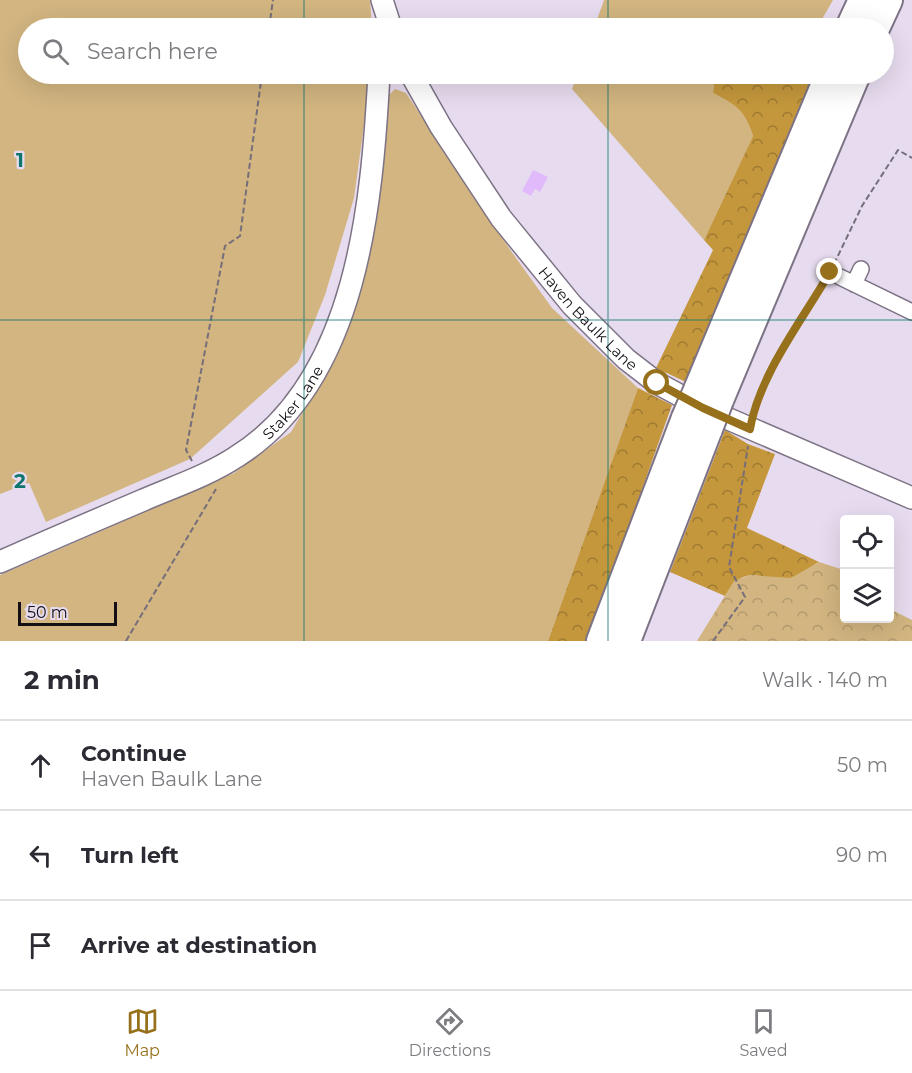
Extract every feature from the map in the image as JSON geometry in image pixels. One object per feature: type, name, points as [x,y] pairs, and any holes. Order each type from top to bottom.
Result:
[{"type":"highway","points":[[854,18],[862,0]]},
{"type":"highway","points":[[880,18],[888,0]]},
{"type":"highway","points":[[601,641],[697,423],[826,84]]},
{"type":"highway","points":[[708,395],[851,84]]},
{"type":"highway","points":[[626,641],[697,423]]},
{"type":"street","points":[[382,18],[383,2]]},
{"type":"street","points":[[383,2],[388,18]]},
{"type":"street","name":"Staker Lane","points":[[0,562],[204,474],[236,458],[277,425],[311,380],[350,288],[363,235],[372,169],[378,84]]},
{"type":"street","name":"Haven Baulk Lane","points":[[417,84],[441,127],[501,218],[591,326],[626,359],[657,383],[703,408],[912,498]]},
{"type":"street","points":[[861,269],[847,281],[912,312]]},
{"type":"path","points":[[270,18],[273,0]]},
{"type":"path","points":[[126,641],[216,489],[186,450],[225,246],[240,236],[261,84]]},
{"type":"path","points":[[713,641],[745,597],[729,567],[750,429],[773,364],[830,272],[862,206],[898,150],[912,158]]},
{"type":"green space","points":[[0,0],[370,0],[371,18],[18,18],[18,84],[370,84],[354,198],[325,295],[298,362],[190,459],[46,522],[29,483],[0,494]]},
{"type":"green space","points":[[604,0],[833,0],[823,18],[598,18]]},
{"type":"green space","points":[[574,84],[714,84],[713,93],[739,109],[747,120],[753,136],[704,240],[572,89]]},
{"type":"green space","points":[[714,84],[812,84],[688,383],[656,368],[713,250],[704,240],[753,136],[747,120],[739,109],[713,93]]},
{"type":"green space","points":[[395,89],[406,93],[511,251],[552,308],[638,388],[548,641],[0,641],[0,575],[234,473],[291,432],[326,372],[370,246],[389,95]]},
{"type":"green space","points":[[638,388],[672,405],[588,641],[548,641]]},
{"type":"green space","points":[[725,430],[748,444],[775,454],[747,528],[819,562],[791,578],[780,579],[755,575],[741,578],[725,596],[670,572]]},
{"type":"green space","points":[[819,562],[840,569],[840,623],[894,623],[894,611],[912,620],[912,641],[697,641],[734,581],[750,575],[791,578]]},
{"type":"building","points":[[533,170],[548,177],[540,192],[535,189],[531,196],[522,191]]},
{"type":"route","points":[[657,383],[703,408],[750,429],[773,364],[795,332],[830,272]]}]
